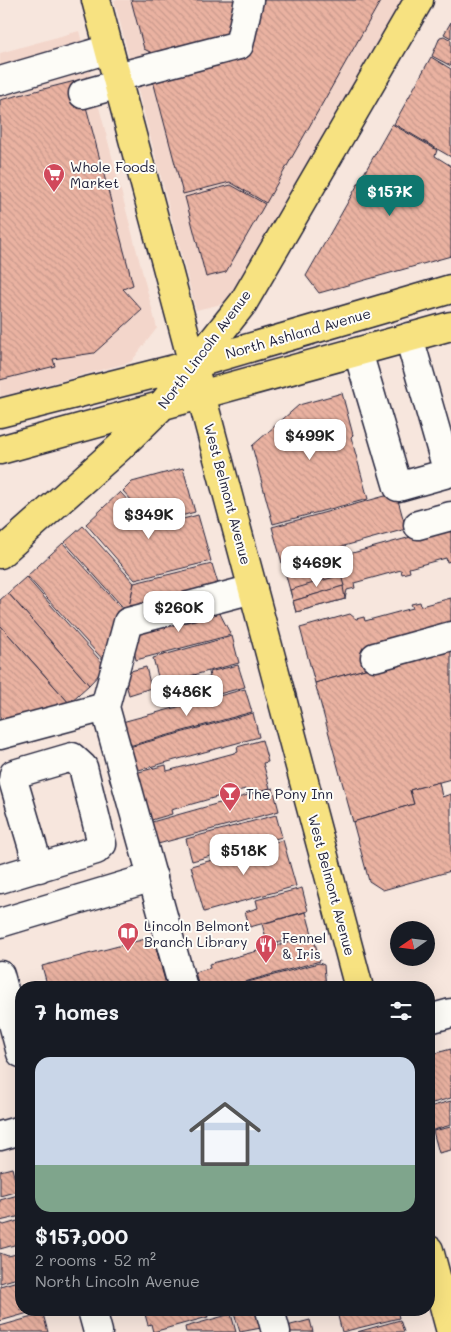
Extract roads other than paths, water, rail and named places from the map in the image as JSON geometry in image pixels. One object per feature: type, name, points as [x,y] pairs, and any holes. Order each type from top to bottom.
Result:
[{"type":"main road","name":"West Belmont Avenue","points":[[96,0],[357,981]]},
{"type":"main road","name":"North Lincoln Avenue","points":[[0,554],[120,447],[162,406],[243,304],[419,0]]},
{"type":"main road","name":"North Ashland Avenue","points":[[0,413],[194,364],[451,289]]},
{"type":"main road","points":[[0,450],[451,326]]},
{"type":"main road","points":[[435,1272],[451,1332]]},
{"type":"street","points":[[83,94],[118,81],[239,45],[249,0]]},
{"type":"street","points":[[0,81],[109,49]]},
{"type":"street","points":[[358,352],[398,487],[448,473],[409,337]]},
{"type":"street","points":[[418,526],[451,516]]},
{"type":"street","points":[[181,981],[105,707],[128,622],[253,589]]},
{"type":"street","points":[[375,657],[451,636]]},
{"type":"street","points":[[0,735],[105,707]]},
{"type":"street","points":[[0,880],[39,868]]},
{"type":"street","points":[[0,923],[153,877]]},
{"type":"street","points":[[0,975],[15,1031]]},
{"type":"street","points":[[435,1017],[451,1013]]},
{"type":"street","points":[[0,1136],[15,1132]]},
{"type":"street","points":[[94,1316],[98,1332]]},
{"type":"street","points":[[272,1316],[276,1332]]},
{"type":"place","name":"Whole Foods Market","points":[[54,193]]},
{"type":"place","name":"The Pony Inn","points":[[230,812]]},
{"type":"place","name":"Lincoln Belmont Branch Library","points":[[128,952]]},
{"type":"place","name":"Fennel & Iris","points":[[266,964]]}]
